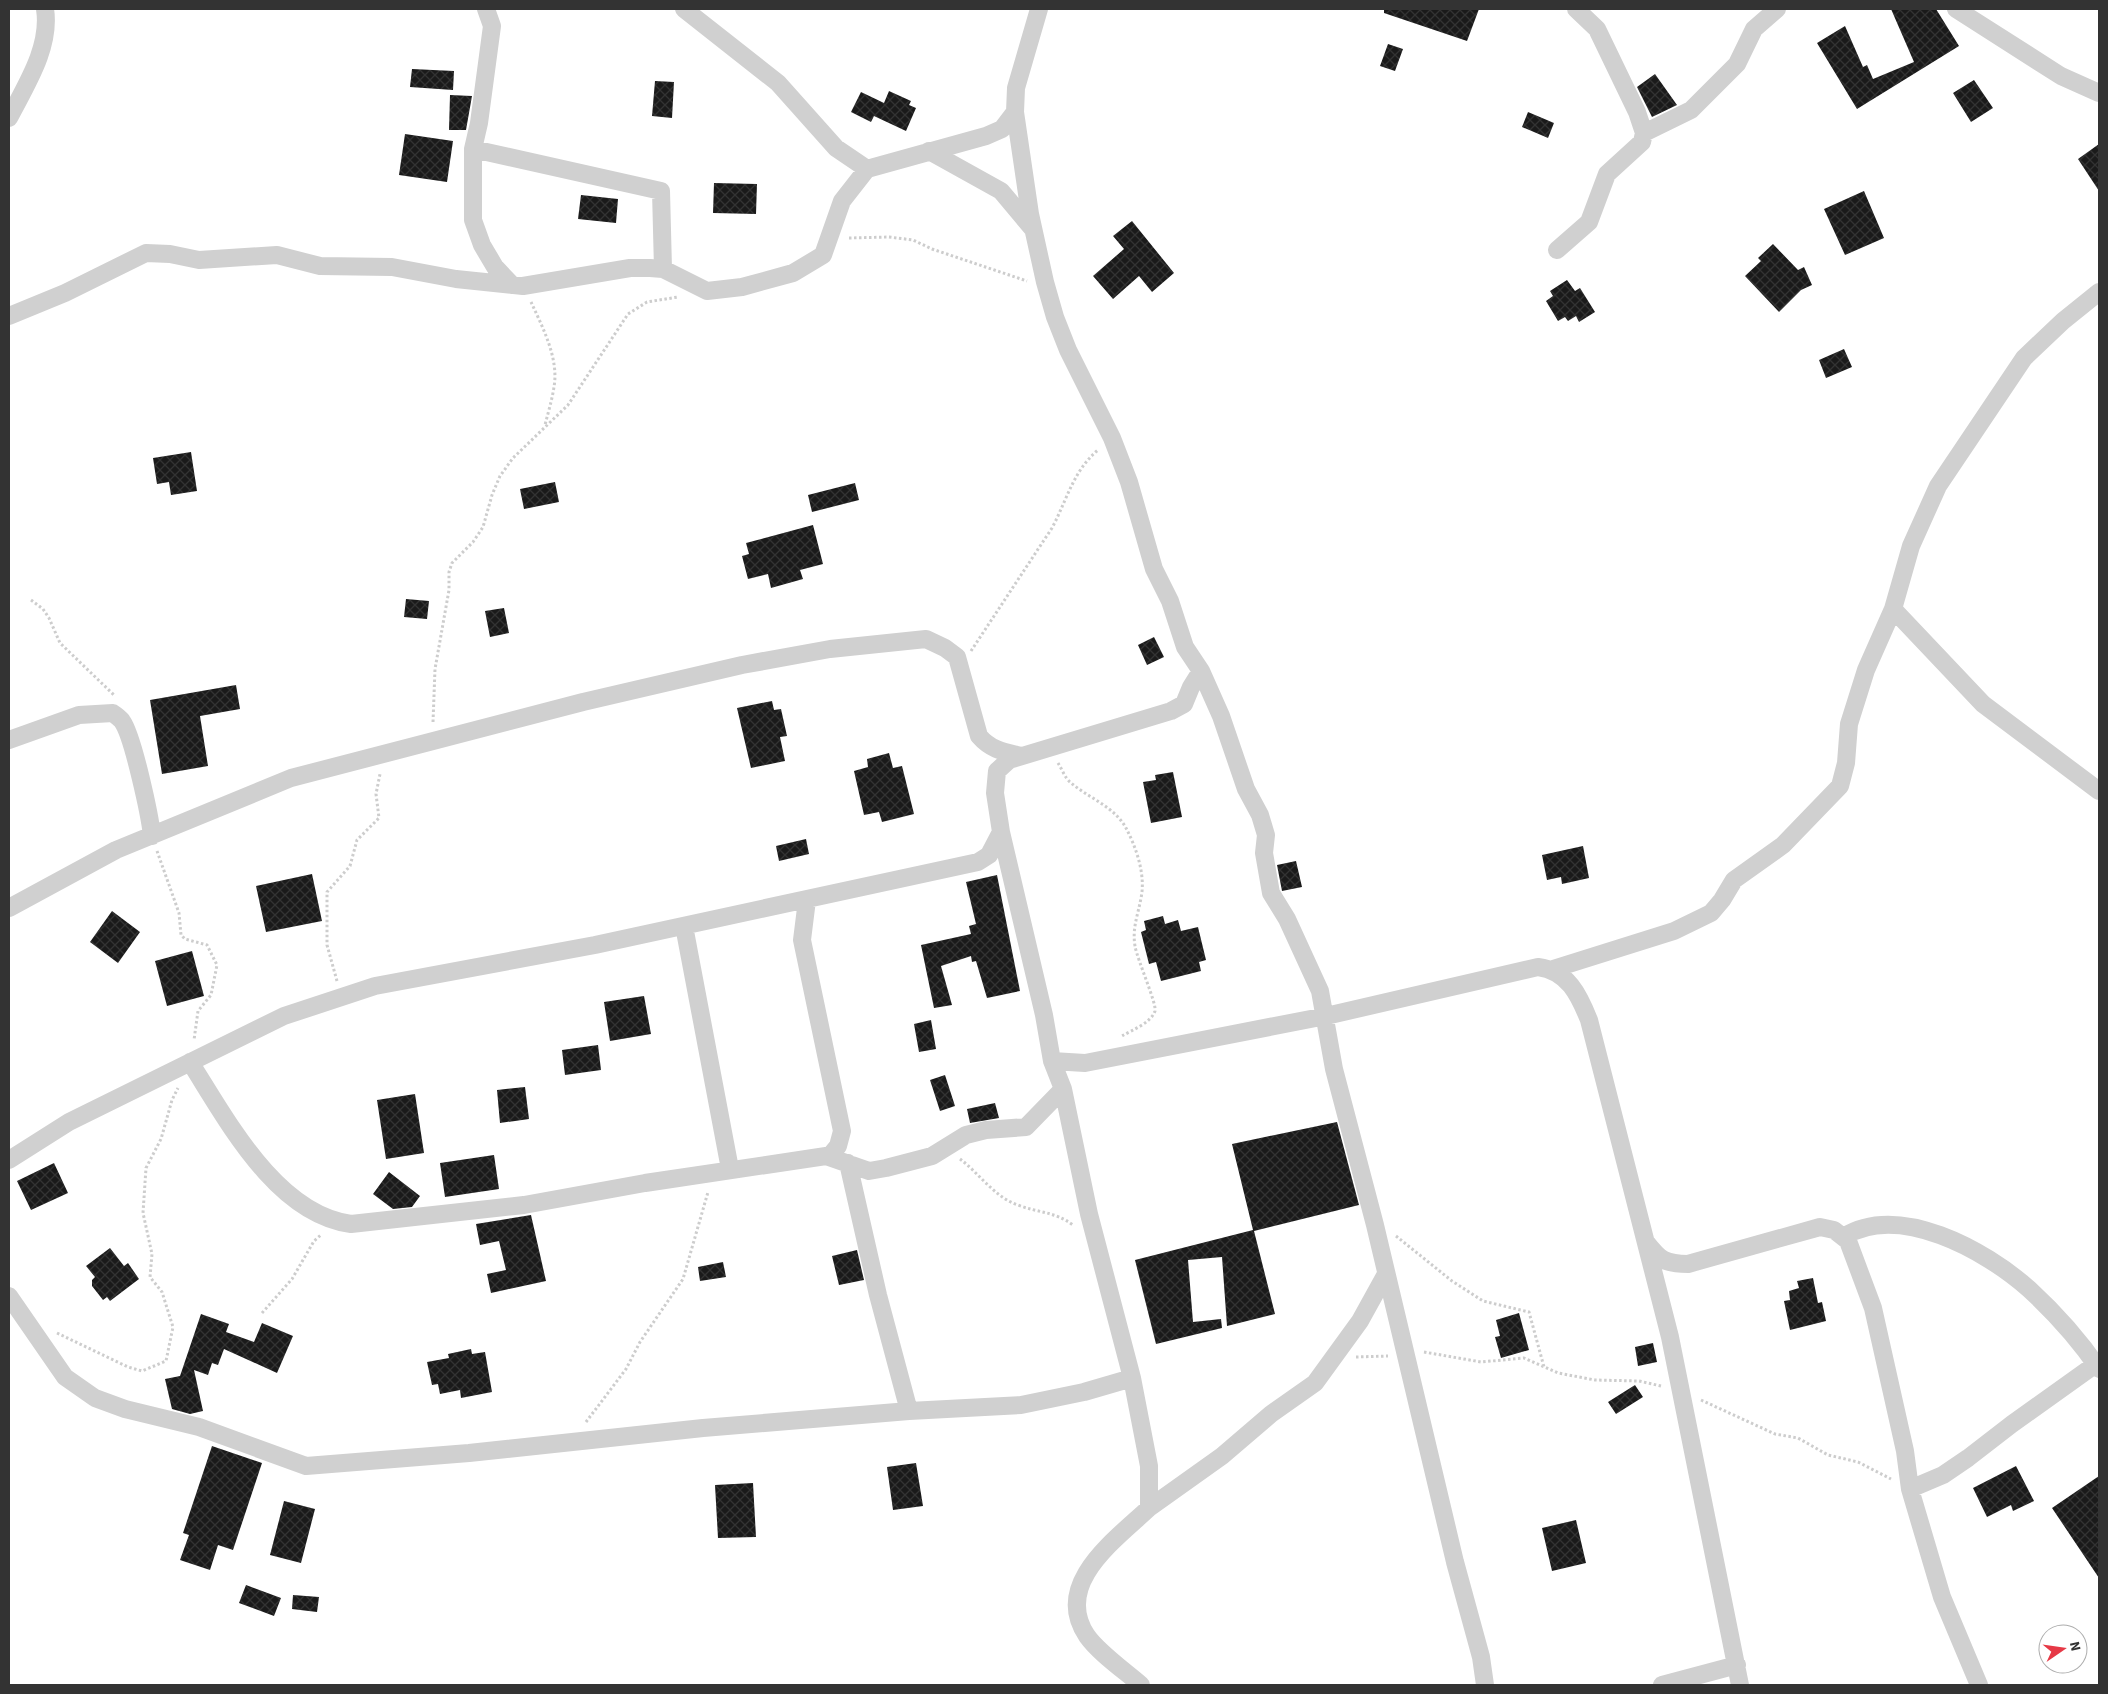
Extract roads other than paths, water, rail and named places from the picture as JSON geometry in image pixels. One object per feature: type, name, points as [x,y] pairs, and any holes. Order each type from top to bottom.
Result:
[{"type":"street","points":[[9,118],[40,55],[46,24],[45,9]]},
{"type":"street","points":[[486,9],[492,26],[479,123],[473,149],[473,220],[482,245],[495,267],[518,286]]},
{"type":"street","points":[[684,9],[778,83],[836,148],[867,169]]},
{"type":"street","points":[[1039,9],[1016,88],[1015,112],[1019,148],[1034,230],[1055,318],[1068,350],[1112,438],[1129,482],[1154,569],[1170,600],[1185,647],[1201,671],[1221,716],[1246,788],[1260,815],[1266,835],[1264,853],[1271,893],[1287,919],[1320,991],[1334,1069],[1375,1225],[1405,1355],[1481,1657],[1485,1685]]},
{"type":"street","points":[[1557,250],[1589,222],[1606,174],[1642,142],[1644,133],[1637,112],[1597,29],[1576,9]]},
{"type":"street","points":[[1644,133],[1691,110],[1737,64],[1754,29],[1777,9]]},
{"type":"street","points":[[1956,9],[2061,76],[2099,93]]},
{"type":"street","points":[[9,316],[65,293],[146,254],[170,254],[200,260],[277,255],[320,266],[392,267],[456,280],[518,286],[630,268],[663,270],[707,291],[742,287],[793,273],[823,255],[842,201],[867,169],[986,136],[1002,129],[1015,112]]},
{"type":"street","points":[[473,149],[661,191],[663,270]]},
{"type":"street","points":[[929,152],[1001,192],[1034,230]]},
{"type":"street","points":[[1052,1061],[1086,1063],[1326,1016],[1538,968],[1553,969],[1674,931],[1711,913],[1722,900],[1734,880],[1783,845],[1840,786],[1846,764],[1849,724],[1866,670],[1893,609],[1911,546],[1938,486],[2024,358],[2063,321],[2099,292]]},
{"type":"street","points":[[1893,609],[1983,704],[2099,791]]},
{"type":"street","points":[[9,908],[116,850],[291,778],[658,684],[742,665],[830,649],[926,639],[945,648],[957,657],[979,736],[986,744],[996,750],[1021,756]]},
{"type":"street","points":[[1149,1508],[1149,1466],[1132,1378],[1094,1236],[1063,1089],[1052,1061],[1044,1015],[1001,832],[995,793],[997,771],[1009,760],[1137,723],[1184,704],[1191,687],[1201,671]]},
{"type":"street","points":[[9,740],[79,714],[113,713],[122,721],[132,747],[151,819],[150,836]]},
{"type":"street","points":[[9,1160],[69,1122],[284,1016],[385,984],[684,926],[978,862],[988,855],[1001,832]]},
{"type":"street","points":[[807,900],[802,940],[842,1131],[838,1146],[829,1157]]},
{"type":"street","points":[[684,926],[722,1171]]},
{"type":"street","points":[[1553,969],[1568,982],[1580,998],[1589,1020],[1682,1391],[1740,1685]]},
{"type":"street","points":[[189,1063],[241,1142],[274,1181],[314,1213],[333,1222],[351,1224],[524,1204],[722,1171],[829,1157],[869,1171],[878,1170],[932,1156],[966,1135],[986,1130],[1026,1127],[1063,1089]]},
{"type":"street","points":[[848,1163],[878,1295],[908,1411]]},
{"type":"street","points":[[1843,1237],[1868,1226],[1908,1225],[1953,1241],[1997,1266],[2028,1289],[2098,1367],[2012,1424],[1943,1475],[1909,1485]]},
{"type":"street","points":[[1644,1239],[1657,1256],[1672,1264],[1688,1264],[1820,1227],[1834,1230],[1848,1242],[1873,1308],[1905,1451],[1909,1485],[1942,1597],[1979,1685]]},
{"type":"street","points":[[1141,1685],[1088,1637],[1076,1617],[1078,1591],[1092,1563],[1149,1508],[1222,1456],[1271,1414],[1315,1384],[1360,1321],[1386,1274]]},
{"type":"street","points":[[9,1296],[65,1377],[95,1398],[125,1409],[199,1427],[306,1466],[409,1458],[703,1428],[908,1411],[1022,1405],[1084,1392],[1132,1378]]},
{"type":"street","points":[[1662,1685],[1737,1665]]}]
